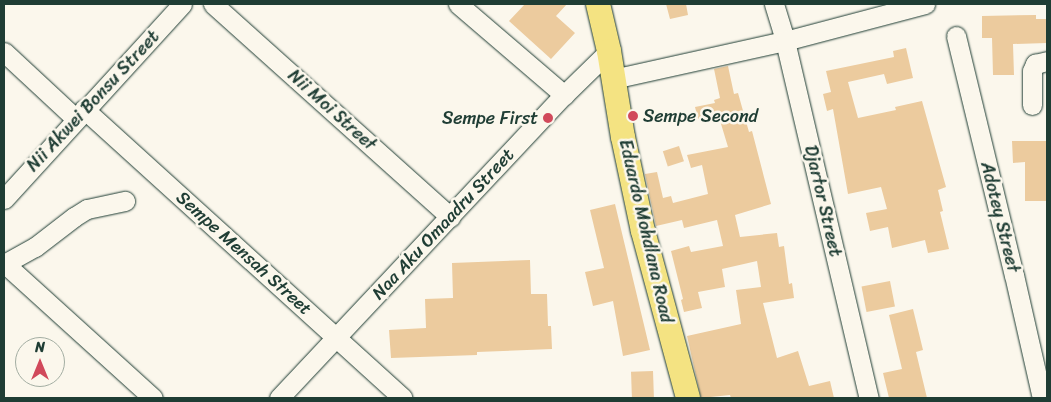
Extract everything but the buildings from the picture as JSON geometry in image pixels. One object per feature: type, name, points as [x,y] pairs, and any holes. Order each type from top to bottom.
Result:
[{"type":"main road","name":"Eduardo Mohdlana Road","points":[[598,4],[609,50],[613,80],[643,231],[688,398]]},
{"type":"street","name":"Nii Akwei Bonsu Street","points":[[4,199],[182,4]]},
{"type":"street","name":"Nii Moi Street","points":[[213,4],[450,217]]},
{"type":"street","points":[[458,4],[564,95]]},
{"type":"street","name":"Djartor Street","points":[[774,4],[785,40],[869,398]]},
{"type":"street","points":[[613,80],[785,40],[925,4]]},
{"type":"street","name":"Adotey Street","points":[[956,36],[1042,398]]},
{"type":"street","name":"Naa Aku Omaadru Street","points":[[279,398],[564,95],[609,50]]},
{"type":"street","name":"Sempe Mensah Street","points":[[4,52],[80,114],[336,337],[403,398]]},
{"type":"street","points":[[1032,105],[1032,71],[1035,64],[1047,61]]},
{"type":"street","points":[[125,201],[87,209],[35,247],[4,264],[153,398]]},
{"type":"place","name":"Sempe Second","points":[[633,116]]},
{"type":"place","name":"Sempe First","points":[[548,118]]}]
